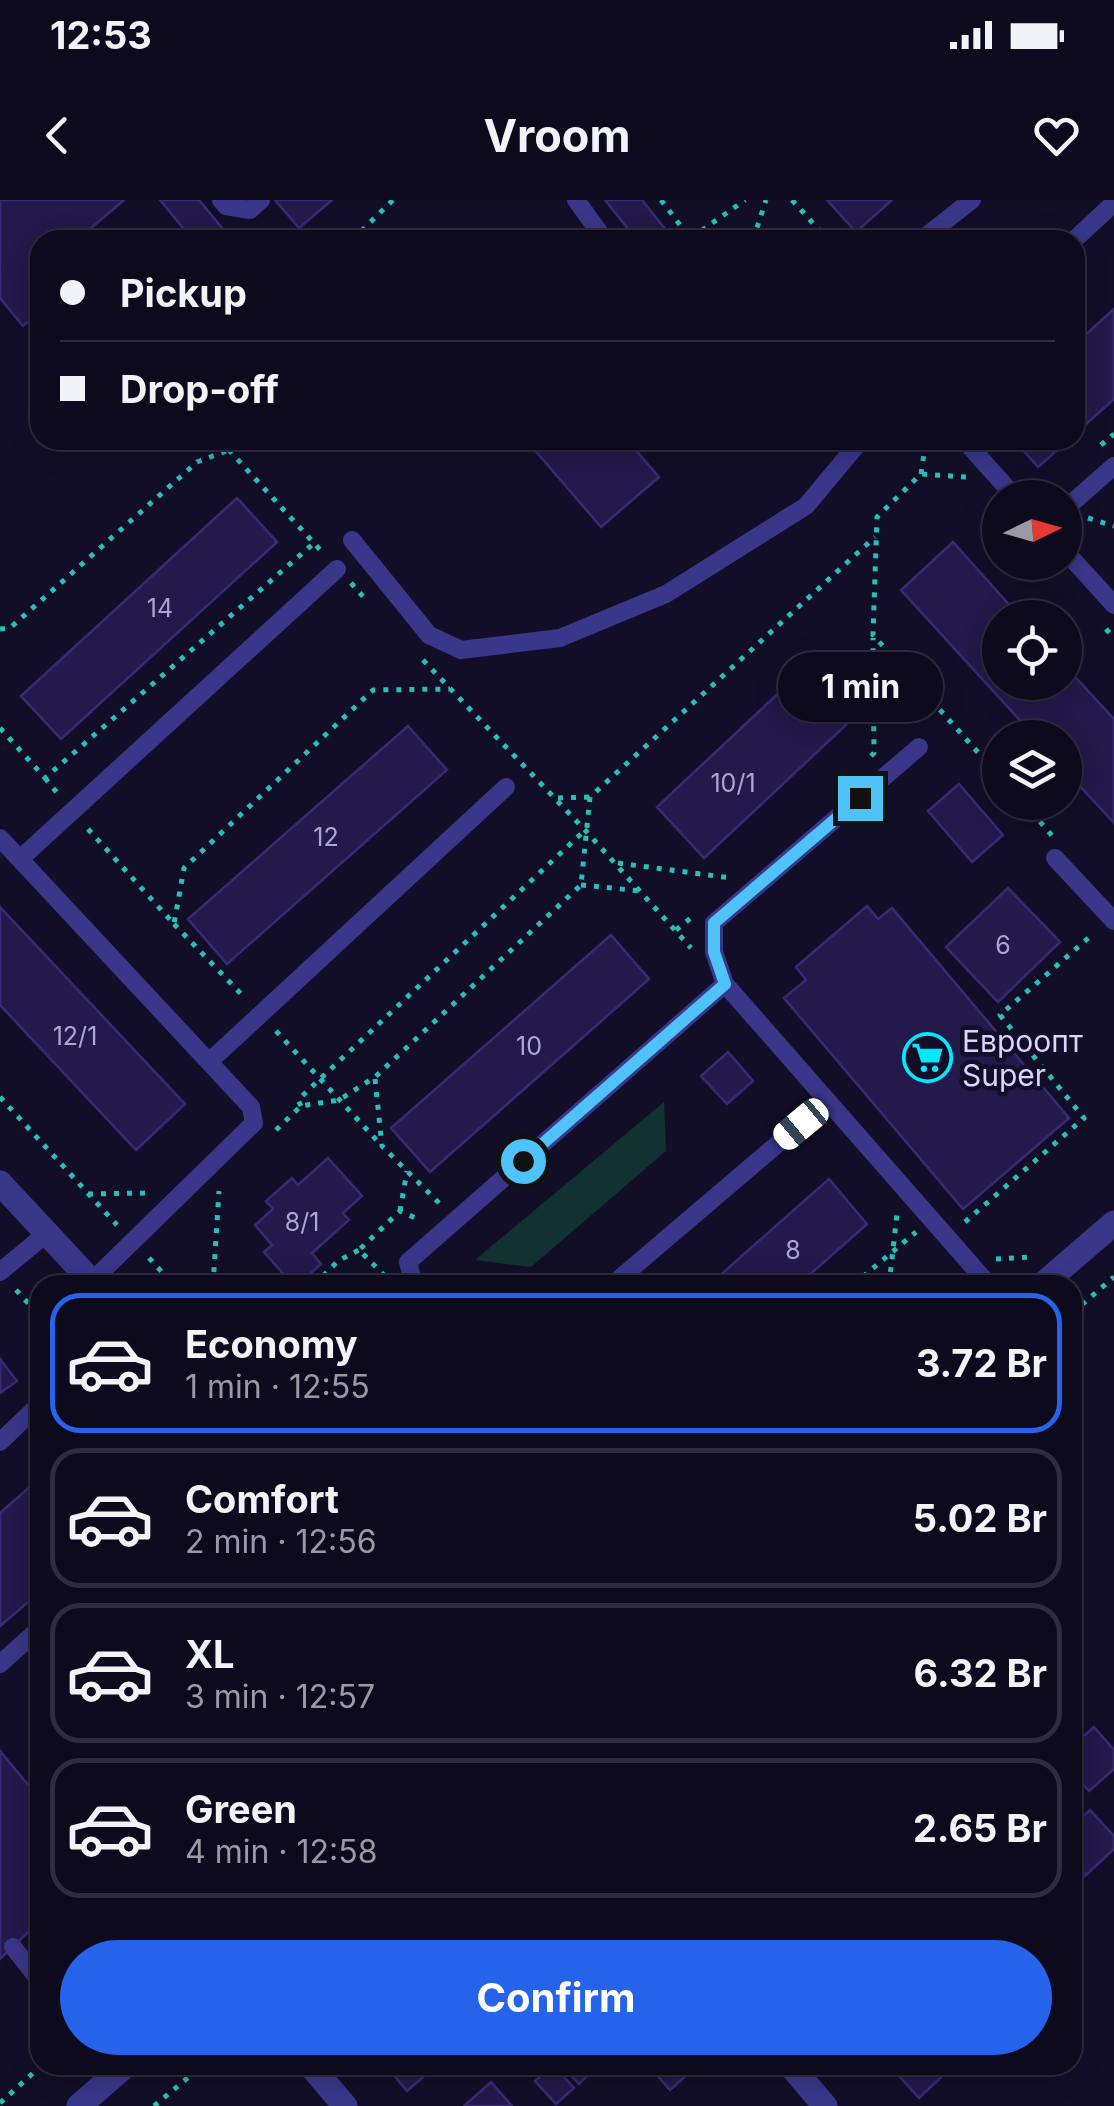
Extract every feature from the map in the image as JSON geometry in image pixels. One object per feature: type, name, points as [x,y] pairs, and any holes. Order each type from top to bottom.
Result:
[{"type":"street","points":[[0,1183],[87,1275]]},
{"type":"street","points":[[1054,1275],[1114,1223]]},
{"type":"street","points":[[79,2106],[111,2075]]},
{"type":"street","points":[[319,2075],[345,2106]]},
{"type":"street","points":[[799,2075],[826,2106]]},
{"type":"lane","points":[[221,200],[226,206],[250,210],[261,200]]},
{"type":"lane","points":[[576,200],[598,230]]},
{"type":"lane","points":[[934,230],[972,200]]},
{"type":"lane","points":[[1085,230],[1114,204]]},
{"type":"lane","points":[[352,540],[430,635],[462,650],[560,638],[666,594],[806,506],[852,450]]},
{"type":"lane","points":[[973,450],[1000,480]]},
{"type":"lane","points":[[1082,494],[1114,466]]},
{"type":"lane","points":[[20,858],[337,569]]},
{"type":"lane","points":[[1082,570],[1114,605]]},
{"type":"lane","points":[[919,747],[714,923],[714,952],[725,984],[980,1275]]},
{"type":"lane","points":[[210,1061],[506,787]]},
{"type":"lane","points":[[0,838],[251,1107],[254,1123],[101,1275]]},
{"type":"lane","points":[[1055,858],[1112,919]]},
{"type":"lane","points":[[411,1275],[408,1262],[725,984]]},
{"type":"lane","points":[[624,1275],[828,1101]]},
{"type":"lane","points":[[0,1272],[48,1233]]},
{"type":"lane","points":[[0,1442],[30,1414]]},
{"type":"lane","points":[[0,1664],[30,1637]]},
{"type":"lane","points":[[13,1947],[30,1968]]},
{"type":"path","points":[[362,230],[393,200]]},
{"type":"path","points":[[661,200],[684,230]]},
{"type":"path","points":[[703,230],[744,200]]},
{"type":"path","points":[[756,230],[766,200]]},
{"type":"path","points":[[792,200],[819,230]]},
{"type":"path","points":[[0,629],[10,628],[197,462],[229,450],[375,609]]},
{"type":"path","points":[[860,765],[874,753],[876,517],[921,474],[925,450]]},
{"type":"path","points":[[921,474],[974,478]]},
{"type":"path","points":[[274,1132],[301,1106],[339,1100],[375,1078],[581,885],[590,798],[875,537]]},
{"type":"path","points":[[45,778],[314,544]]},
{"type":"path","points":[[873,635],[982,756]]},
{"type":"path","points":[[412,649],[615,862],[691,946],[694,956],[714,952]]},
{"type":"path","points":[[174,924],[184,868],[373,690],[450,689]]},
{"type":"path","points":[[0,728],[174,924],[440,1204],[421,1220],[400,1211]]},
{"type":"path","points":[[555,798],[590,798]]},
{"type":"path","points":[[301,1106],[298,1100],[585,830]]},
{"type":"path","points":[[615,862],[734,878],[720,892]]},
{"type":"path","points":[[581,885],[641,891]]},
{"type":"path","points":[[676,930],[705,904]]},
{"type":"path","points":[[971,1234],[962,1224],[1084,1118],[1000,1015],[1112,919]]},
{"type":"path","points":[[375,1078],[382,1146]]},
{"type":"path","points":[[0,1097],[164,1275]]},
{"type":"path","points":[[324,1275],[360,1250],[400,1211],[407,1171]]},
{"type":"path","points":[[207,1194],[219,1182],[214,1275]]},
{"type":"path","points":[[88,1194],[158,1193]]},
{"type":"path","points":[[890,1275],[898,1209],[927,1244]]},
{"type":"path","points":[[865,1275],[917,1231]]},
{"type":"path","points":[[986,1251],[993,1259],[1029,1258],[1043,1247]]},
{"type":"path","points":[[360,1250],[384,1275]]},
{"type":"path","points":[[1082,1305],[1114,1278]]},
{"type":"path","points":[[13,1288],[30,1306]]},
{"type":"path","points":[[0,2102],[31,2075]]},
{"type":"path","points":[[154,2106],[190,2075]]},
{"type":"green space","points":[[664,1102],[666,1151],[531,1267],[475,1260]]},
{"type":"building","points":[[0,200],[124,200],[89,230],[30,230],[30,320],[23,326],[0,298]]},
{"type":"building","points":[[160,200],[199,200],[224,230],[185,230]]},
{"type":"building","points":[[275,200],[332,200],[299,228]]},
{"type":"building","points":[[605,200],[642,200],[666,230],[629,230]]},
{"type":"building","points":[[827,200],[892,200],[858,230]]},
{"type":"building","points":[[1114,309],[1114,399],[1085,425],[1085,335]]},
{"type":"building","points":[[535,450],[636,450],[659,477],[601,527]]},
{"type":"building","points":[[1023,450],[1058,450],[1038,467]]},
{"type":"building","points":[[237,498],[277,542],[61,739],[21,696]]},
{"type":"building","points":[[953,542],[982,574],[982,580],[987,580],[1005,600],[982,600],[982,679],[901,590]]},
{"type":"building","points":[[801,672],[848,723],[704,858],[657,807]]},
{"type":"building","points":[[1082,684],[1114,719],[1114,823],[1082,788],[1082,720],[1020,720],[1001,700],[1082,700]]},
{"type":"building","points":[[408,726],[447,770],[227,964],[188,919]]},
{"type":"building","points":[[959,784],[982,811],[982,820],[990,820],[1003,835],[972,862],[928,811]]},
{"type":"building","points":[[1008,888],[1060,942],[998,1002],[946,947]]},
{"type":"building","name":"Евроопт Super","points":[[867,906],[878,919],[892,908],[1069,1118],[963,1209],[784,998],[806,980],[796,967]]},
{"type":"building","points":[[0,907],[185,1104],[136,1150],[0,1005]]},
{"type":"building","points":[[611,935],[649,979],[430,1172],[391,1128]]},
{"type":"building","points":[[728,1052],[753,1081],[727,1104],[701,1076]]},
{"type":"building","points":[[328,1158],[362,1196],[343,1213],[349,1220],[312,1253],[321,1264],[308,1275],[284,1275],[264,1252],[272,1245],[255,1225],[273,1209],[266,1201],[292,1178],[298,1185]]},
{"type":"building","points":[[829,1179],[867,1224],[809,1275],[720,1275]]},
{"type":"building","points":[[0,1359],[17,1381],[0,1393]]},
{"type":"building","points":[[30,1487],[30,1600],[0,1626],[0,1513]]},
{"type":"building","points":[[1094,1727],[1114,1750],[1114,1769],[1089,1791],[1082,1784],[1082,1737]]},
{"type":"building","points":[[0,1751],[30,1787],[30,1930],[0,1959]]},
{"type":"building","points":[[1090,1810],[1114,1836],[1114,1849],[1086,1875],[1082,1871],[1082,1817]]},
{"type":"building","points":[[394,2075],[425,2075],[407,2091]]},
{"type":"building","points":[[542,2075],[562,2075],[574,2088],[556,2104],[535,2081]]},
{"type":"building","points":[[570,2075],[588,2075],[579,2084]]},
{"type":"building","points":[[657,2075],[687,2075],[670,2090]]},
{"type":"building","points":[[898,2075],[943,2075],[919,2098]]},
{"type":"building","points":[[491,2082],[512,2106],[464,2106]]},
{"type":"place","name":"Евроопт Super","points":[[927,1058]]},
{"type":"route","points":[[523,1161],[725,984],[714,952],[714,923],[860,798]]}]
